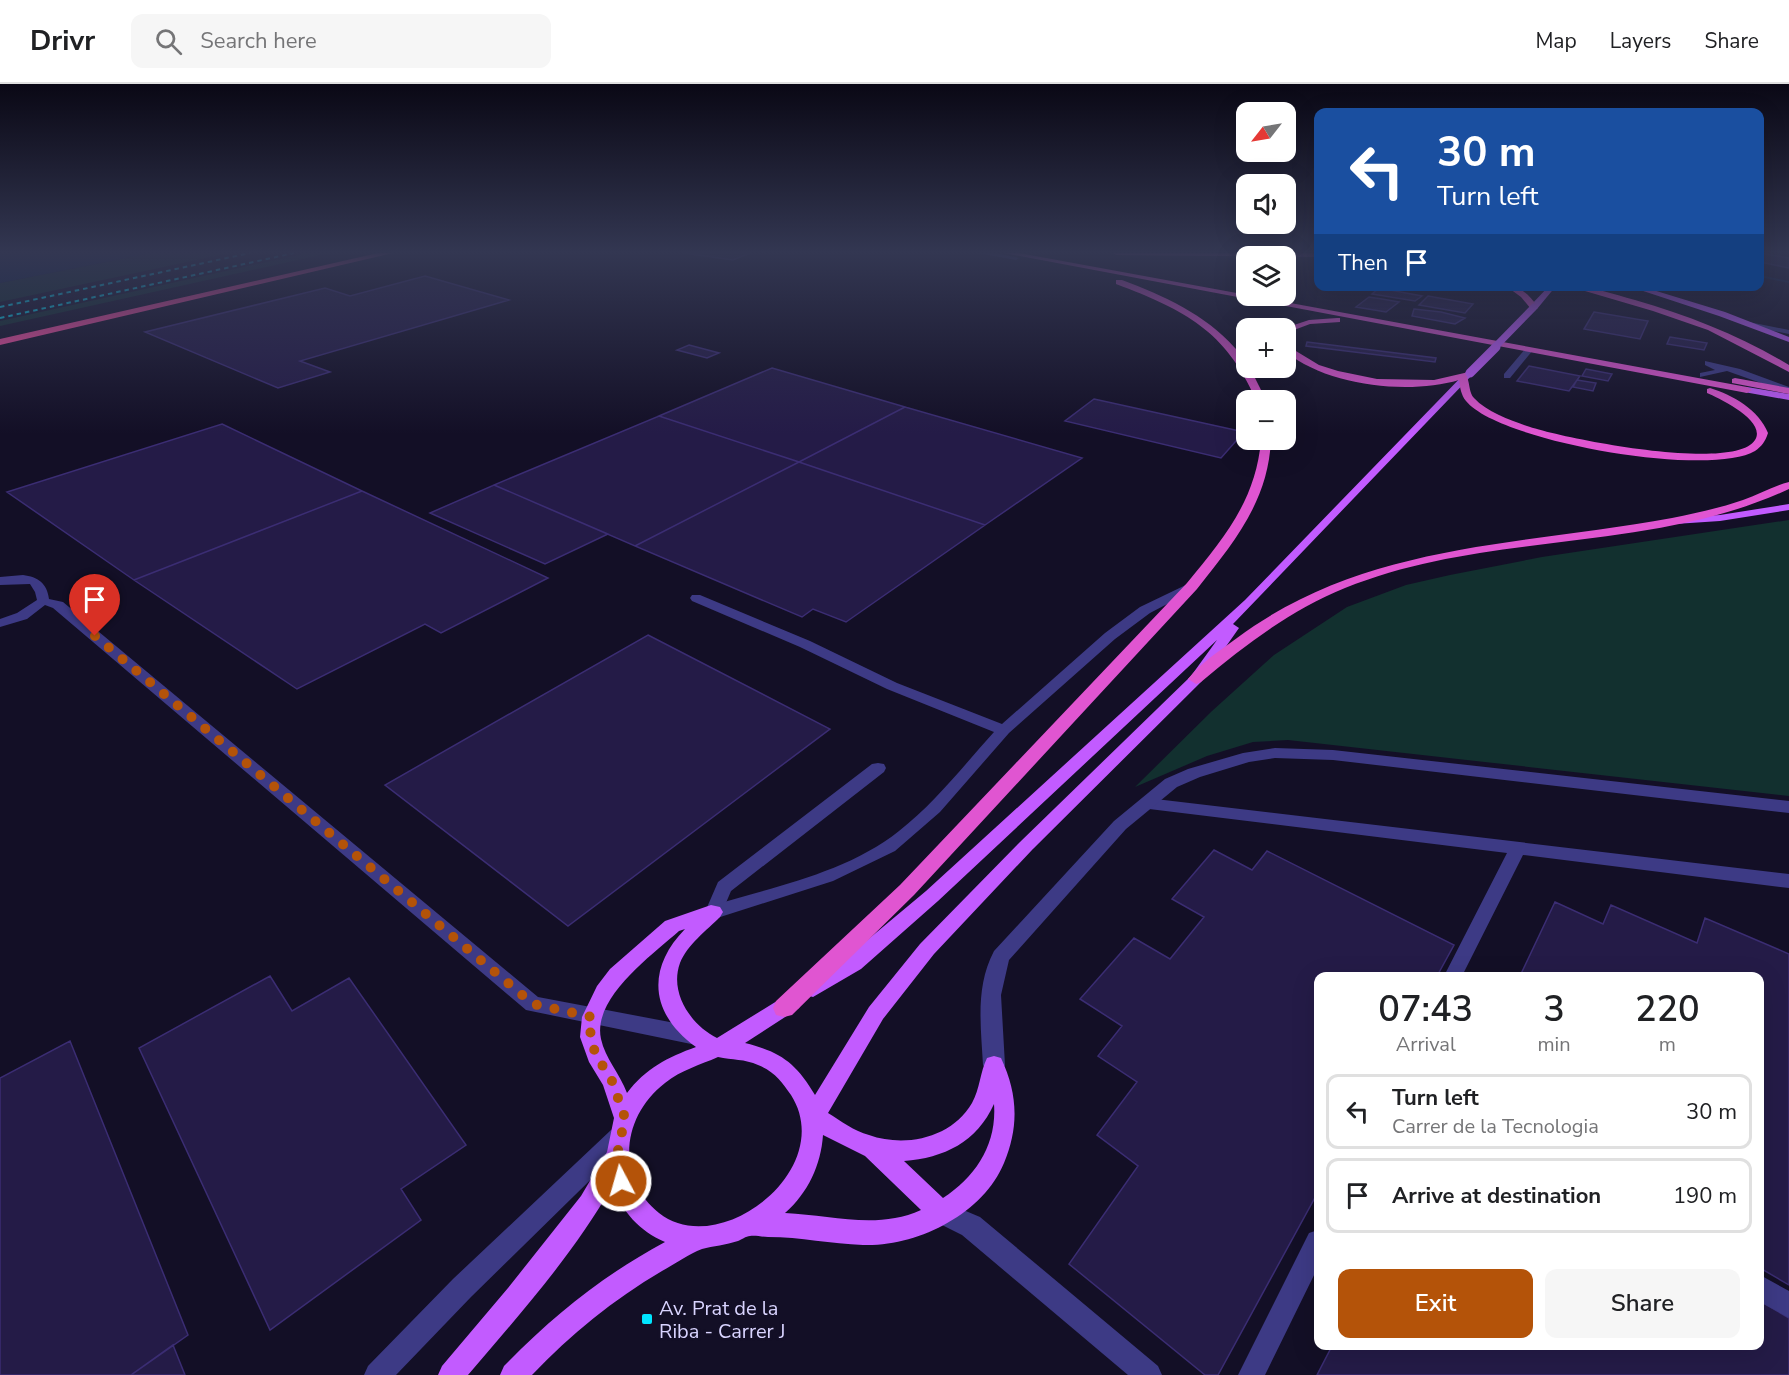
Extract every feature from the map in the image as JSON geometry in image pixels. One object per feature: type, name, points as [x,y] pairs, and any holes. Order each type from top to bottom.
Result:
[{"type":"highway","points":[[0,332],[85,313]]},
{"type":"highway","points":[[0,342],[126,313]]},
{"type":"highway","points":[[1189,313],[1227,342],[1241,360],[1258,390]]},
{"type":"highway","points":[[1332,313],[1747,390]]},
{"type":"highway","points":[[1363,313],[1789,390]]},
{"type":"highway","points":[[1665,313],[1746,345],[1789,369]]},
{"type":"highway","points":[[1296,326],[1321,321],[1385,323]]},
{"type":"highway","points":[[1296,355],[1329,371],[1383,382],[1431,383],[1467,376],[1468,398],[1479,408],[1524,429],[1601,447],[1677,455],[1736,453],[1749,450],[1764,439],[1765,432],[1758,417],[1740,404],[1706,389],[1637,370]]},
{"type":"highway","points":[[784,1008],[907,890],[1192,586],[1244,515],[1257,489],[1266,450]]},
{"type":"highway","points":[[1196,679],[1251,634],[1280,615],[1319,595],[1373,575],[1473,552],[1669,522],[1730,507],[1789,485]]},
{"type":"main road","points":[[451,1375],[517,1298],[589,1204],[620,1137],[630,1106],[648,1083],[668,1068],[716,1048],[854,963],[932,896],[1250,603],[1528,313]]},
{"type":"main road","points":[[1716,313],[1789,340]]},
{"type":"main road","points":[[1747,390],[1789,397]]},
{"type":"main road","points":[[1669,522],[1720,518],[1789,507]]},
{"type":"main road","points":[[813,1116],[876,1012],[927,948],[1026,846],[1196,679],[1250,603]]},
{"type":"main road","points":[[714,912],[676,955],[668,971],[673,1006],[682,1022],[696,1036],[716,1048],[754,1054],[772,1061],[789,1073],[801,1090],[813,1116],[813,1139],[806,1167],[792,1192],[770,1214],[753,1225],[721,1235],[699,1238],[672,1234],[651,1222],[631,1202],[621,1181],[620,1137],[612,1081],[596,1055],[590,1037],[592,1017],[604,992],[617,975],[672,926],[714,912]]},
{"type":"main road","points":[[873,1148],[910,1150],[930,1148],[950,1139],[967,1127],[979,1113],[994,1065]]},
{"type":"main road","points":[[753,1225],[798,1226],[870,1233],[901,1230],[942,1213],[959,1202],[989,1168],[1001,1145],[1005,1120],[1004,1097],[994,1065]]},
{"type":"main road","points":[[813,1116],[873,1148],[942,1213]]},
{"type":"main road","points":[[513,1375],[557,1330],[589,1304],[625,1278],[699,1238]]},
{"type":"street","points":[[1747,323],[1789,332]]},
{"type":"street","points":[[1507,376],[1529,350]]},
{"type":"street","points":[[0,581],[24,578],[37,582],[42,589],[43,601]]},
{"type":"street","points":[[714,912],[833,873],[889,847],[914,828],[1004,730],[1110,636],[1145,610],[1192,586]]},
{"type":"street","points":[[696,598],[806,644],[892,686],[1004,730]]},
{"type":"street","points":[[0,623],[21,616],[43,601],[58,605],[533,1004],[696,1036]]},
{"type":"street","points":[[994,1065],[990,985],[993,972],[1001,956],[1120,825],[1171,783],[1224,763],[1275,753],[1302,753],[1789,807]]},
{"type":"street","points":[[714,912],[724,887],[878,768]]},
{"type":"street","points":[[1147,804],[1789,881]]},
{"type":"street","points":[[1455,972],[1518,848]]},
{"type":"street","points":[[377,1375],[462,1288],[620,1137]]},
{"type":"street","points":[[942,1213],[971,1227],[1149,1375]]},
{"type":"street","points":[[1251,1375],[1314,1250]]},
{"type":"street","points":[[1764,1290],[1789,1305]]},
{"type":"green space","points":[[35,313],[57,313],[0,326],[0,321]]},
{"type":"green space","points":[[1789,520],[1789,796],[1288,740],[1253,742],[1207,756],[1135,787],[1212,711],[1274,655],[1347,607],[1406,585],[1450,575],[1542,557]]},
{"type":"building","points":[[222,313],[464,313],[300,361],[330,372],[278,388],[145,332]]},
{"type":"building","points":[[1413,313],[1446,313],[1465,318],[1455,324],[1412,316]]},
{"type":"building","points":[[1593,313],[1648,321],[1640,339],[1584,329]]},
{"type":"building","points":[[1670,337],[1707,343],[1704,350],[1667,344]]},
{"type":"building","points":[[1307,342],[1436,358],[1435,362],[1306,346]]},
{"type":"building","points":[[689,345],[719,353],[707,358],[677,350]]},
{"type":"building","points":[[1529,366],[1580,376],[1569,391],[1517,381]]},
{"type":"building","points":[[772,368],[905,407],[799,462],[659,416]]},
{"type":"building","points":[[1586,369],[1612,374],[1608,381],[1582,376]]},
{"type":"building","points":[[1577,380],[1596,383],[1593,391],[1573,387]]},
{"type":"building","points":[[1094,399],[1236,430],[1236,441],[1221,458],[1065,421]]},
{"type":"building","points":[[905,407],[1082,458],[985,525],[799,462]]},
{"type":"building","points":[[659,416],[799,462],[635,546],[494,485]]},
{"type":"building","points":[[222,424],[362,491],[134,580],[7,492]]},
{"type":"building","points":[[799,462],[985,525],[846,622],[813,609],[802,617],[635,546]]},
{"type":"building","points":[[494,485],[608,534],[545,564],[430,513]]},
{"type":"building","points":[[362,491],[548,578],[441,633],[425,624],[297,689],[134,580]]},
{"type":"building","points":[[648,635],[830,729],[568,926],[385,785]]},
{"type":"building","points":[[1214,850],[1252,870],[1267,851],[1454,945],[1439,972],[1314,972],[1314,1199],[1218,1375],[1205,1375],[1069,1264],[1138,1166],[1097,1135],[1137,1082],[1098,1056],[1122,1026],[1080,999],[1134,938],[1170,959],[1204,917],[1172,899]]},
{"type":"building","points":[[1555,902],[1603,924],[1611,905],[1697,943],[1705,918],[1789,954],[1789,1285],[1764,1270],[1764,972],[1522,972]]},
{"type":"building","points":[[270,976],[292,1011],[349,978],[466,1145],[401,1189],[421,1220],[270,1330],[139,1048]]},
{"type":"building","points":[[70,1041],[188,1335],[131,1375],[0,1375],[0,1078]]},
{"type":"building","points":[[1764,1303],[1789,1318],[1789,1375],[1317,1375],[1330,1350],[1764,1350]]},
{"type":"building","points":[[173,1345],[185,1375],[131,1375]]},
{"type":"railway","points":[[0,318],[21,313]]},
{"type":"place","name":"Av. Prat de la Riba - Carrer J","points":[[647,1319]]},
{"type":"route","points":[[95,636],[533,1004],[592,1017],[590,1037],[596,1055],[618,1094],[625,1118],[619,1137],[617,1155],[621,1181]]}]
